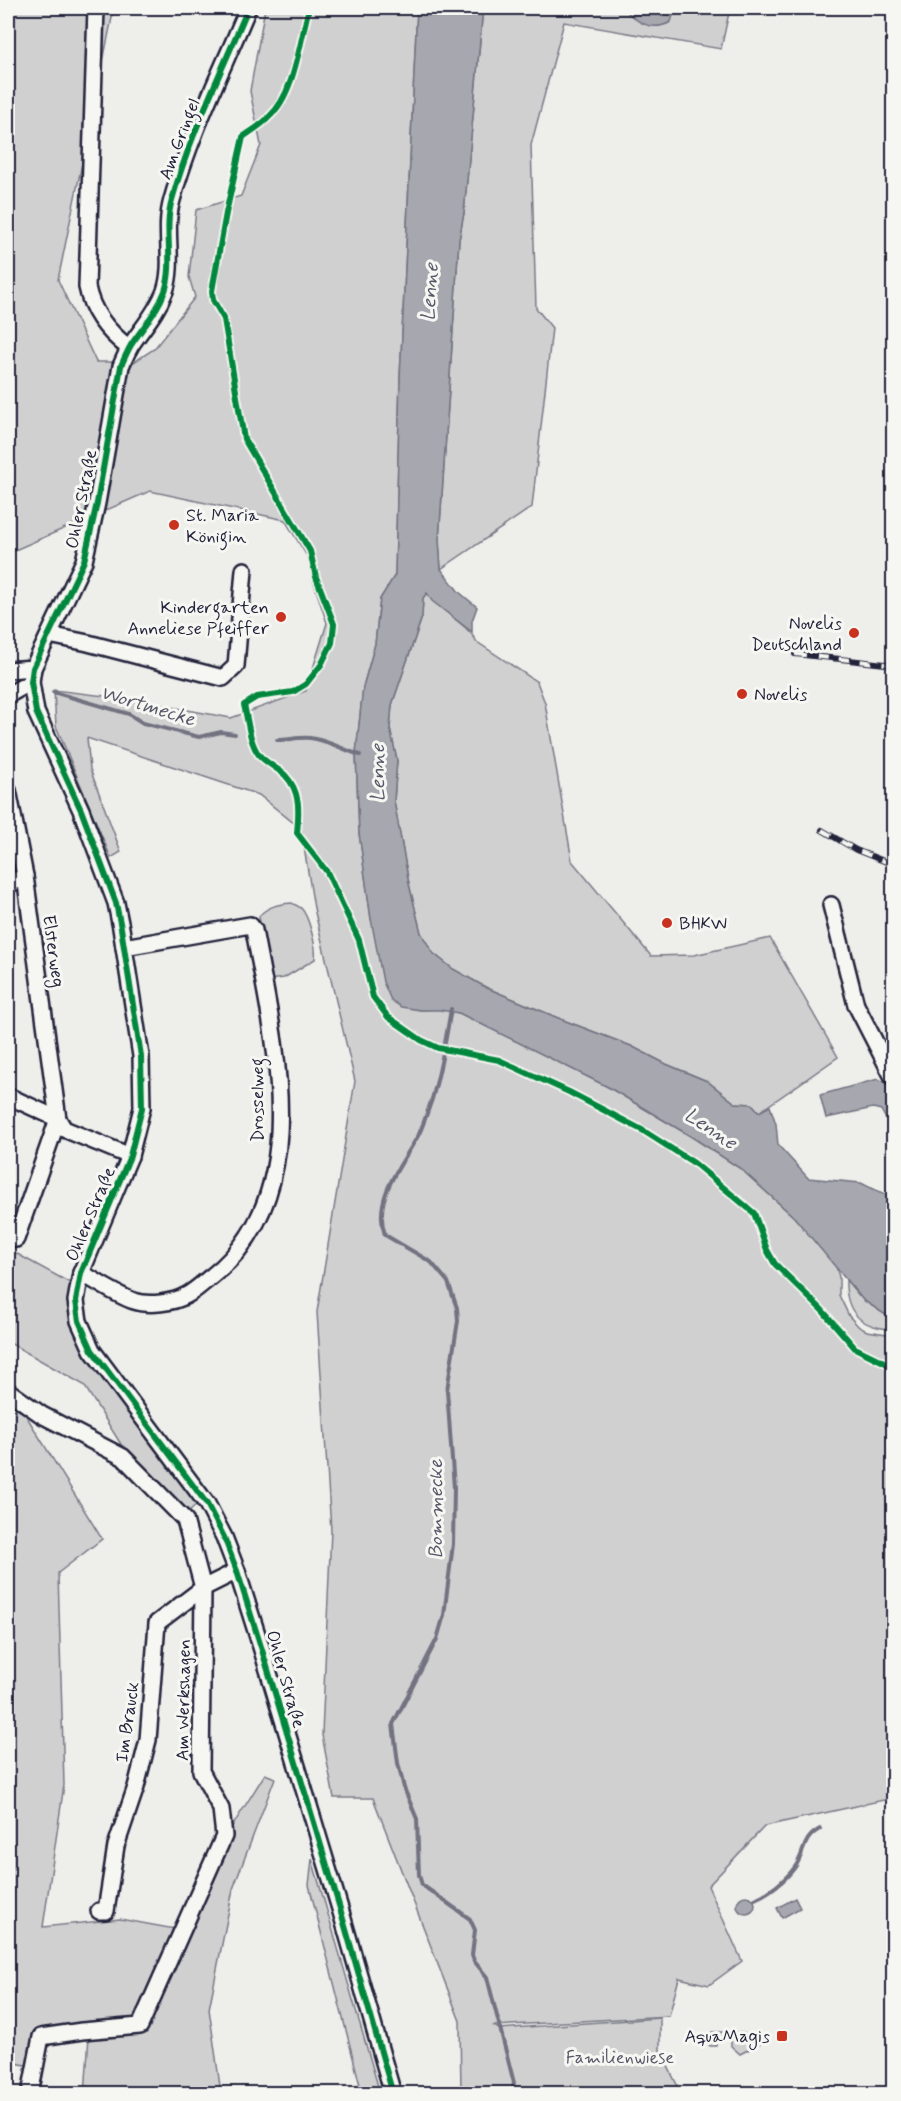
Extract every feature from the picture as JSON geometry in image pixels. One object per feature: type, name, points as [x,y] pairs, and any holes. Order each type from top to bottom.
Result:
[{"type":"street","points":[[96,8],[87,287],[96,314],[113,335],[129,348]]},
{"type":"street","name":"Am Gringel","points":[[129,348],[155,312],[168,281],[167,236],[171,202],[189,150],[248,8]]},
{"type":"street","name":"Ohler Straße","points":[[129,348],[119,378],[97,504],[84,561],[48,635],[32,675],[36,712],[81,810],[116,903],[141,1056],[142,1108],[130,1156],[81,1273],[76,1301],[79,1322],[92,1350],[207,1504],[224,1537],[237,1571],[312,1815],[393,2094]]},
{"type":"street","points":[[48,635],[223,678],[236,666],[244,570]]},
{"type":"street","points":[[8,670],[32,675]]},
{"type":"street","points":[[8,695],[32,675]]},
{"type":"street","name":"Elsterweg","points":[[8,790],[24,876],[58,1119]]},
{"type":"street","points":[[8,885],[24,876]]},
{"type":"street","points":[[831,905],[856,1005],[894,1079]]},
{"type":"street","name":"Drosselweg","points":[[81,1273],[134,1301],[160,1303],[186,1296],[224,1266],[253,1229],[272,1184],[280,1125],[277,1055],[254,930],[250,925],[124,947]]},
{"type":"street","points":[[8,1096],[58,1119],[64,1129],[130,1156]]},
{"type":"street","points":[[16,1239],[58,1119]]},
{"type":"street","name":"Am Werkshagen","points":[[8,1391],[42,1415],[123,1457],[186,1520],[203,1588],[201,1771],[221,1809],[224,1836],[140,2026],[41,2037],[30,2094]]},
{"type":"street","name":"Im Brauck","points":[[99,1911],[106,1911],[116,1846],[136,1787],[148,1740],[157,1623],[203,1588],[237,1571]]},
{"type":"green space","name":"Familienwiese","points":[[8,8],[114,8],[58,280],[96,362],[134,362],[154,349],[195,297],[189,277],[196,210],[241,196],[261,145],[250,91],[265,8],[417,8],[400,378],[395,575],[380,599],[375,644],[363,687],[356,754],[359,833],[371,919],[420,1010],[440,1009],[459,1013],[543,1054],[608,1087],[741,1169],[794,1217],[836,1266],[839,1277],[839,1295],[849,1316],[859,1327],[867,1331],[893,1335],[893,1798],[765,1826],[708,1886],[742,1961],[709,1985],[679,1978],[669,2016],[494,2026],[499,2029],[660,2018],[660,2050],[681,2093],[461,2093],[460,2021],[373,1798],[334,1798],[322,1735],[331,1530],[317,1312],[355,1081],[314,908],[301,829],[259,795],[87,738],[90,769],[121,852],[111,858],[56,726],[54,690],[122,698],[231,718],[306,691],[327,623],[307,556],[285,520],[150,491],[15,550],[8,551]]},
{"type":"green space","points":[[483,8],[730,8],[721,49],[564,22],[531,145],[536,308],[552,328],[532,507],[441,569],[439,540],[459,240],[464,213]]},
{"type":"green space","points":[[427,592],[439,606],[466,628],[477,642],[537,682],[545,703],[572,861],[651,956],[694,955],[770,938],[838,1057],[759,1112],[752,1104],[735,1103],[707,1081],[631,1046],[487,988],[453,969],[433,953],[421,933],[409,884],[394,801],[397,760],[390,728],[392,705],[422,617],[423,598]]},
{"type":"green space","points":[[292,903],[301,908],[307,918],[314,941],[315,959],[284,978],[269,980],[259,916],[274,906]]},
{"type":"green space","points":[[8,1249],[72,1284],[74,1324],[200,1501],[186,1514],[127,1454],[84,1385],[8,1342]]},
{"type":"green space","points":[[846,1280],[863,1300],[886,1315],[893,1323],[893,1329],[872,1326],[857,1316],[848,1301]]},
{"type":"green space","points":[[8,1399],[22,1409],[102,1539],[58,1573],[64,1785],[43,1927],[120,1919],[175,1929],[135,2021],[35,2031],[31,2066],[10,2062],[8,2073]]},
{"type":"green space","points":[[265,1774],[275,1778],[233,1889],[209,2009],[221,2093],[85,2094],[89,2036],[140,2033],[228,1833]]},
{"type":"green space","points":[[312,1859],[380,2093],[362,2093],[309,1885]]},
{"type":"green space","points":[[712,2032],[744,2034],[761,2043],[740,2054],[731,2046],[731,2037],[716,2037],[716,2046],[710,2046],[706,2040]]},
{"type":"water","name":"Lenne","points":[[417,8],[483,8],[464,213],[459,240],[439,540],[441,569],[459,592],[477,607],[472,621],[472,632],[432,601],[427,593],[423,598],[422,617],[392,705],[390,728],[397,760],[394,801],[409,884],[421,933],[433,953],[453,969],[487,988],[631,1046],[707,1081],[735,1103],[752,1104],[759,1112],[770,1106],[776,1124],[778,1145],[808,1178],[861,1183],[893,1198],[893,1323],[886,1315],[863,1300],[794,1217],[741,1169],[608,1087],[459,1013],[401,1007],[391,1000],[383,982],[371,919],[359,833],[356,753],[363,687],[375,644],[380,599],[395,575],[400,378]]},
{"type":"water","points":[[628,8],[673,8],[674,12],[671,22],[653,26],[633,17],[628,13]]},
{"type":"water","points":[[878,1079],[891,1085],[894,1089],[893,1132],[881,1110],[873,1108],[826,1118],[820,1095]]},
{"type":"water","points":[[742,1896],[750,1896],[755,1901],[753,1912],[742,1914],[737,1909],[737,1901]]},
{"type":"water","points":[[795,1898],[800,1908],[782,1918],[777,1908]]},
{"type":"waterway","name":"Wortmecke","points":[[53,692],[129,714],[143,723],[199,737],[221,732],[235,734]]},
{"type":"waterway","name":"Wortmecke","points":[[277,740],[317,739],[360,755]]},
{"type":"waterway","name":"Bommecke","points":[[451,1009],[432,1099],[419,1134],[397,1170],[382,1208],[385,1235],[431,1262],[448,1282],[457,1308],[458,1321],[447,1390],[454,1488],[453,1544],[444,1615],[437,1639],[393,1724],[404,1788],[417,1819],[419,1875],[422,1885],[470,1919],[475,1930],[472,1955],[487,1977],[514,2083],[512,2094]]},
{"type":"waterway","points":[[755,1899],[771,1890],[786,1877],[795,1867],[810,1837],[820,1829]]},
{"type":"railway","points":[[795,654],[894,665]]},
{"type":"railway","points":[[822,830],[856,850],[894,865]]},
{"type":"cycle path","points":[[248,8],[179,175],[170,211],[169,269],[165,291],[154,313],[131,345],[121,366],[97,503],[84,561],[33,668],[31,682],[36,712],[81,810],[116,903],[141,1056],[142,1108],[130,1156],[81,1273],[76,1301],[79,1321],[92,1350],[207,1504],[224,1537],[262,1650],[393,2094]]},
{"type":"cycle path","points":[[309,8],[291,81],[285,95],[266,120],[243,137],[212,291],[213,300],[224,319],[244,439],[310,551],[316,577],[334,624],[332,643],[321,665],[306,684],[293,692],[257,697],[244,705],[253,744],[259,755],[285,775],[294,788],[298,809],[297,833],[327,872],[359,940],[373,997],[388,1017],[421,1040],[438,1048],[499,1060],[569,1092],[642,1130],[694,1163],[754,1213],[767,1250],[775,1264],[822,1310],[855,1348],[894,1367]]},
{"type":"place","name":"St. Maria Königin","points":[[174,525]]},
{"type":"place","name":"Kindergarten Anneliese Pfeiffer","points":[[281,617]]},
{"type":"place","name":"Novelis Deutschland","points":[[854,633]]},
{"type":"place","name":"Novelis","points":[[742,694]]},
{"type":"place","name":"BHKW","points":[[667,923]]},
{"type":"place","name":"AquaMagis","points":[[782,2036]]}]
